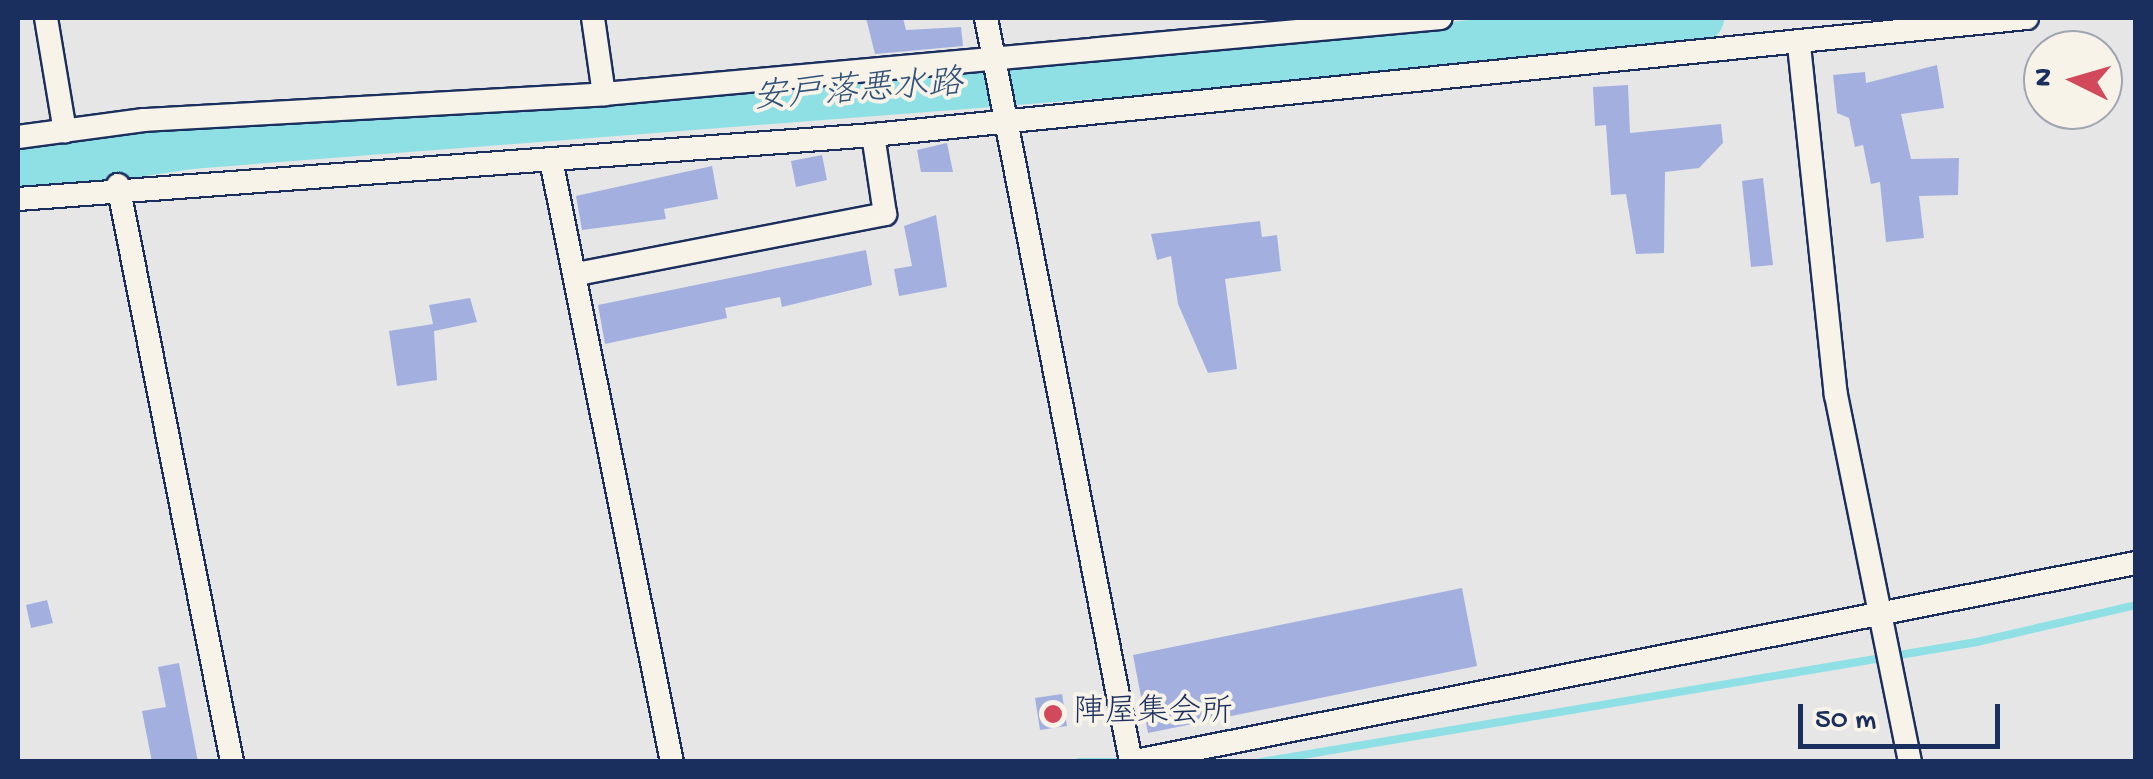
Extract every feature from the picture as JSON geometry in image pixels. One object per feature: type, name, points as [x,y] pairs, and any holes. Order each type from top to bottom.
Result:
[{"type":"street","points":[[46,18],[65,131]]},
{"type":"street","points":[[593,18],[604,94]]},
{"type":"street","points":[[986,18],[1001,113],[1130,762],[2136,563]]},
{"type":"street","points":[[18,137],[992,63],[1441,18]]},
{"type":"street","points":[[18,199],[118,185],[551,160],[873,135],[1001,113],[1798,46],[2027,18]]},
{"type":"street","points":[[1798,46],[1836,395],[1910,762]]},
{"type":"street","points":[[577,274],[885,214],[873,135]]},
{"type":"street","points":[[551,160],[577,274],[672,762]]},
{"type":"street","points":[[118,185],[232,762]]},
{"type":"building","points":[[866,18],[903,18],[906,30],[961,27],[963,46],[875,54]]},
{"type":"building","points":[[1937,65],[1944,108],[1901,114],[1911,159],[1959,158],[1958,195],[1919,196],[1924,238],[1886,242],[1880,182],[1871,184],[1863,145],[1855,147],[1849,118],[1837,113],[1833,75],[1865,72],[1866,83]]},
{"type":"building","points":[[1628,85],[1630,133],[1721,124],[1723,143],[1699,168],[1665,172],[1664,253],[1636,254],[1626,194],[1611,195],[1606,125],[1595,126],[1593,87]]},
{"type":"building","points":[[947,143],[953,172],[921,172],[917,150]]},
{"type":"building","points":[[822,155],[827,180],[796,187],[791,161]]},
{"type":"building","points":[[712,166],[718,199],[664,209],[666,219],[582,230],[576,196]]},
{"type":"building","points":[[1763,178],[1773,265],[1751,267],[1742,181]]},
{"type":"building","points":[[936,215],[947,287],[899,296],[894,269],[912,266],[904,226]]},
{"type":"building","points":[[1260,221],[1262,237],[1277,235],[1281,271],[1225,279],[1237,369],[1208,373],[1178,304],[1171,256],[1157,260],[1151,234]]},
{"type":"building","points":[[866,250],[872,285],[782,307],[780,297],[725,308],[727,318],[605,344],[598,305]]},
{"type":"building","points":[[470,298],[477,322],[434,331],[437,380],[397,386],[389,331],[433,324],[429,305]]},
{"type":"building","points":[[1462,588],[1477,666],[1148,733],[1133,655]]},
{"type":"building","points":[[47,600],[53,623],[31,628],[26,605]]},
{"type":"building","points":[[179,663],[198,762],[152,762],[142,711],[166,707],[158,667]]},
{"type":"building","points":[[1062,694],[1067,726],[1040,730],[1035,698]]},
{"type":"waterway","name":"安戸落悪水路","points":[[18,171],[190,145],[1417,50],[1700,18]]},
{"type":"waterway","points":[[1261,762],[1977,642],[2136,605]]},
{"type":"waterway","points":[[1079,762],[1118,762]]},
{"type":"place","name":"陣屋集会所","points":[[1053,714]]}]
